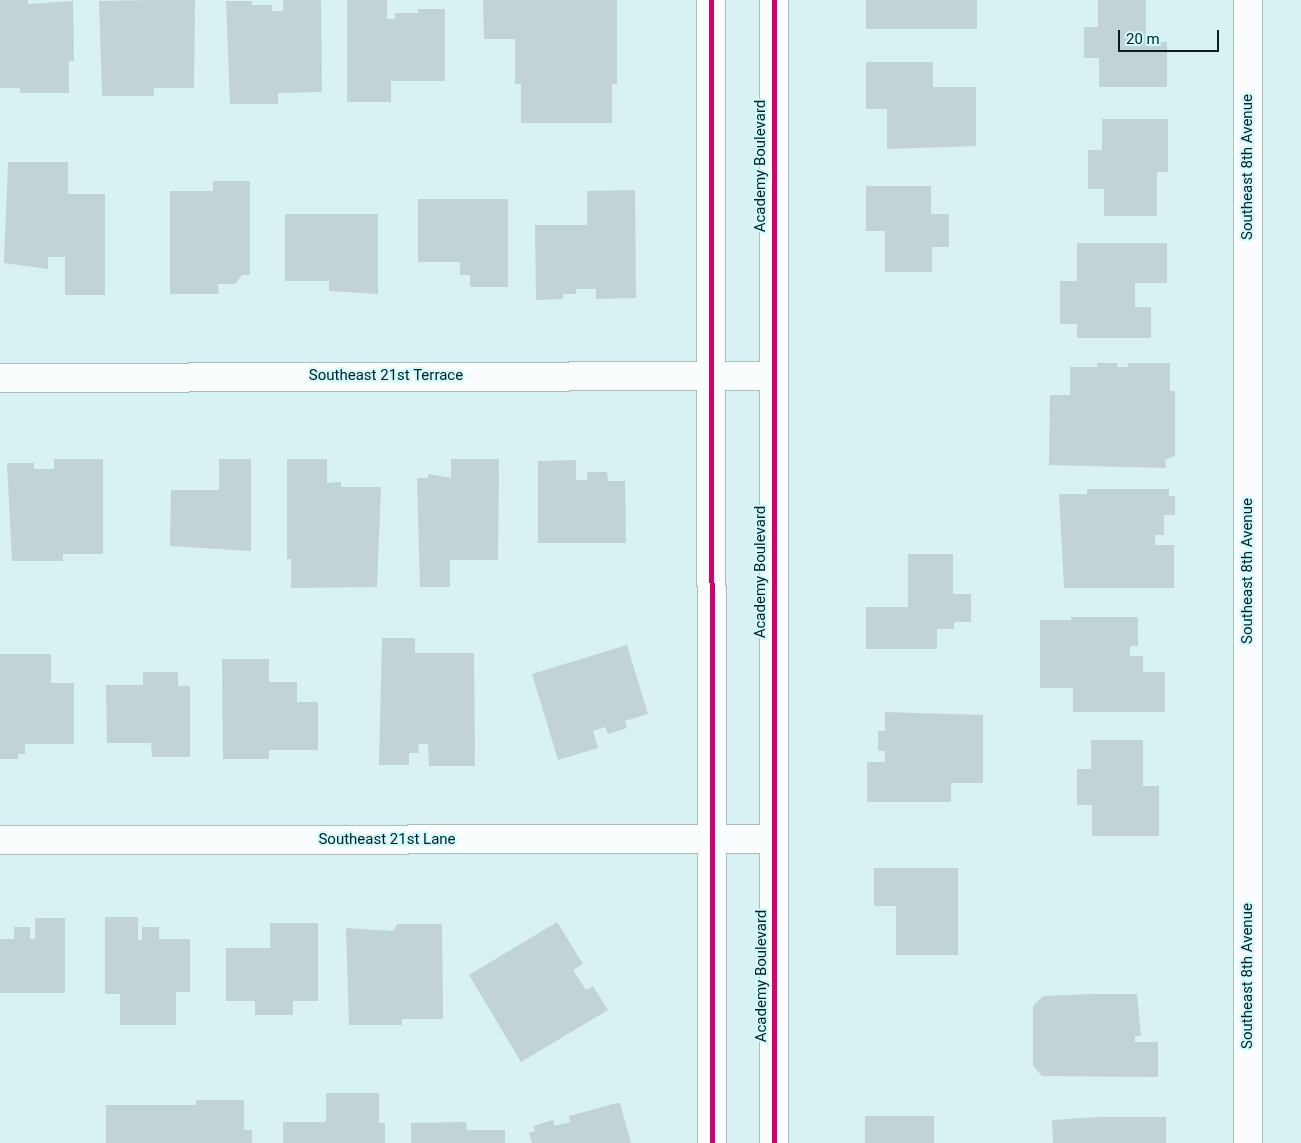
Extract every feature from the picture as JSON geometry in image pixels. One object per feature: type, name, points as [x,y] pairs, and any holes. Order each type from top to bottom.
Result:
[{"type":"street","points":[[711,0],[712,1143]]},
{"type":"street","name":"Academy Boulevard","points":[[774,0],[772,376],[774,1143]]},
{"type":"street","name":"Southeast 8th Avenue","points":[[1248,0],[1248,1143]]},
{"type":"street","name":"Southeast 21st Terrace","points":[[0,378],[772,376]]},
{"type":"street","name":"Southeast 21st Lane","points":[[0,840],[774,839]]},
{"type":"building","points":[[0,0],[28,0],[28,4],[73,1],[74,61],[69,61],[69,93],[20,93],[20,88],[0,88]]},
{"type":"building","points":[[195,0],[194,88],[154,88],[154,96],[102,96],[99,1]]},
{"type":"building","points":[[283,0],[321,0],[322,92],[278,93],[278,104],[230,104],[226,1],[252,1],[252,5],[272,5],[272,11],[283,11]]},
{"type":"building","points":[[347,0],[387,0],[387,19],[395,19],[395,13],[418,13],[418,9],[445,9],[445,81],[391,81],[391,102],[347,102]]},
{"type":"building","points":[[483,0],[617,0],[617,84],[612,84],[612,123],[521,123],[521,84],[515,84],[515,39],[484,39]]},
{"type":"building","points":[[866,0],[977,0],[977,29],[866,29]]},
{"type":"building","points":[[1098,0],[1146,0],[1146,42],[1167,42],[1167,87],[1099,87],[1099,58],[1084,58],[1084,27],[1098,27]]},
{"type":"building","points":[[866,62],[933,62],[933,87],[976,87],[976,146],[887,149],[887,109],[866,109]]},
{"type":"building","points":[[1102,119],[1168,119],[1168,172],[1157,172],[1157,216],[1104,216],[1104,189],[1088,189],[1088,150],[1102,150]]},
{"type":"building","points":[[8,162],[68,162],[68,194],[105,194],[105,295],[65,295],[65,257],[48,257],[48,269],[4,263]]},
{"type":"building","points":[[213,181],[250,181],[250,275],[242,275],[235,284],[218,284],[219,294],[170,294],[170,191],[213,191]]},
{"type":"building","points":[[866,186],[931,186],[931,214],[949,214],[949,247],[932,247],[932,272],[885,272],[885,231],[866,231]]},
{"type":"building","points":[[635,190],[636,298],[596,299],[596,289],[576,289],[576,294],[563,294],[563,299],[536,300],[535,225],[587,225],[587,191]]},
{"type":"building","points":[[418,199],[508,199],[508,287],[470,287],[470,275],[460,275],[460,262],[418,262]]},
{"type":"building","points":[[285,214],[378,214],[378,294],[329,291],[329,281],[285,281]]},
{"type":"building","points":[[1077,243],[1167,243],[1167,283],[1135,283],[1135,307],[1151,307],[1151,338],[1077,338],[1077,324],[1060,324],[1060,281],[1077,281]]},
{"type":"building","points":[[1097,363],[1117,363],[1117,367],[1128,367],[1128,363],[1170,363],[1170,391],[1175,391],[1175,456],[1165,460],[1166,468],[1049,465],[1050,395],[1070,395],[1070,367],[1097,367]]},
{"type":"building","points":[[54,459],[103,459],[103,554],[63,554],[63,561],[12,561],[7,463],[34,463],[34,469],[54,469]]},
{"type":"building","points":[[219,459],[251,459],[251,551],[170,546],[171,490],[219,490]]},
{"type":"building","points":[[287,459],[327,459],[327,483],[341,482],[341,487],[381,487],[377,587],[291,588],[291,559],[287,559]]},
{"type":"building","points":[[451,459],[499,459],[498,560],[450,560],[450,587],[420,587],[417,478],[428,478],[428,474],[451,478]]},
{"type":"building","points":[[576,460],[576,480],[587,480],[587,472],[607,472],[608,481],[625,481],[626,543],[538,543],[538,461]]},
{"type":"building","points":[[1087,489],[1169,489],[1169,496],[1175,496],[1175,515],[1164,515],[1164,535],[1155,535],[1155,545],[1174,545],[1174,588],[1064,588],[1059,494],[1087,494]]},
{"type":"building","points":[[908,554],[953,554],[953,594],[971,594],[971,622],[954,622],[954,629],[937,629],[937,649],[866,649],[866,607],[908,607]]},
{"type":"building","points":[[1071,617],[1138,617],[1138,646],[1130,646],[1130,656],[1143,656],[1143,672],[1165,672],[1165,712],[1073,712],[1073,688],[1040,688],[1040,620],[1071,620]]},
{"type":"building","points":[[382,638],[415,638],[415,653],[474,653],[475,766],[429,766],[428,744],[418,744],[419,753],[409,753],[409,765],[379,765]]},
{"type":"building","points":[[627,645],[648,714],[625,721],[627,728],[608,734],[605,727],[593,731],[598,748],[558,760],[532,674]]},
{"type":"building","points":[[0,654],[51,654],[51,683],[74,683],[74,744],[25,744],[25,754],[18,754],[18,759],[0,759]]},
{"type":"building","points":[[222,659],[269,659],[269,682],[297,682],[297,702],[318,702],[318,750],[269,750],[269,759],[223,759]]},
{"type":"building","points":[[143,672],[178,672],[178,686],[190,686],[190,757],[152,757],[151,743],[107,743],[106,685],[143,685]]},
{"type":"building","points":[[885,712],[983,715],[983,783],[951,783],[951,802],[867,802],[867,762],[885,762],[885,751],[878,751],[878,731],[885,731]]},
{"type":"building","points":[[1091,740],[1143,740],[1143,786],[1159,786],[1159,836],[1092,836],[1092,805],[1077,805],[1077,769],[1091,769]]},
{"type":"building","points":[[874,868],[958,868],[958,955],[896,955],[896,906],[874,906]]},
{"type":"building","points":[[105,917],[138,917],[138,940],[142,940],[142,927],[159,927],[159,939],[190,939],[190,992],[176,992],[176,1025],[120,1025],[120,994],[105,994]]},
{"type":"building","points":[[35,918],[65,918],[65,993],[0,993],[0,939],[14,939],[14,927],[30,927],[30,939],[35,939]]},
{"type":"building","points":[[557,922],[583,964],[573,970],[586,990],[593,986],[608,1010],[521,1062],[469,975]]},
{"type":"building","points":[[270,923],[318,923],[318,1001],[293,1001],[293,1015],[255,1015],[255,1001],[226,1001],[226,948],[270,948]]},
{"type":"building","points":[[397,924],[442,924],[443,1019],[402,1019],[402,1025],[349,1025],[346,928],[393,931]]},
{"type":"building","points":[[1137,994],[1141,1036],[1135,1036],[1135,1042],[1158,1042],[1158,1077],[1042,1076],[1033,1066],[1033,1006],[1043,996]]},
{"type":"building","points":[[326,1093],[379,1093],[379,1123],[385,1123],[385,1143],[283,1143],[283,1122],[326,1122]]},
{"type":"building","points":[[196,1100],[244,1100],[244,1130],[252,1130],[252,1143],[106,1143],[106,1105],[196,1105]]},
{"type":"building","points":[[620,1103],[631,1143],[532,1143],[529,1133],[535,1131],[533,1126],[553,1120],[555,1126],[570,1122],[569,1116]]},
{"type":"building","points":[[865,1116],[934,1116],[934,1143],[865,1143]]},
{"type":"building","points":[[1098,1117],[1166,1117],[1166,1143],[1053,1143],[1052,1120]]},
{"type":"building","points":[[466,1122],[467,1130],[505,1130],[505,1143],[411,1143],[411,1123]]},
{"type":"cycle path","points":[[711,0],[712,1143]]},
{"type":"cycle path","points":[[774,0],[774,1143]]}]
